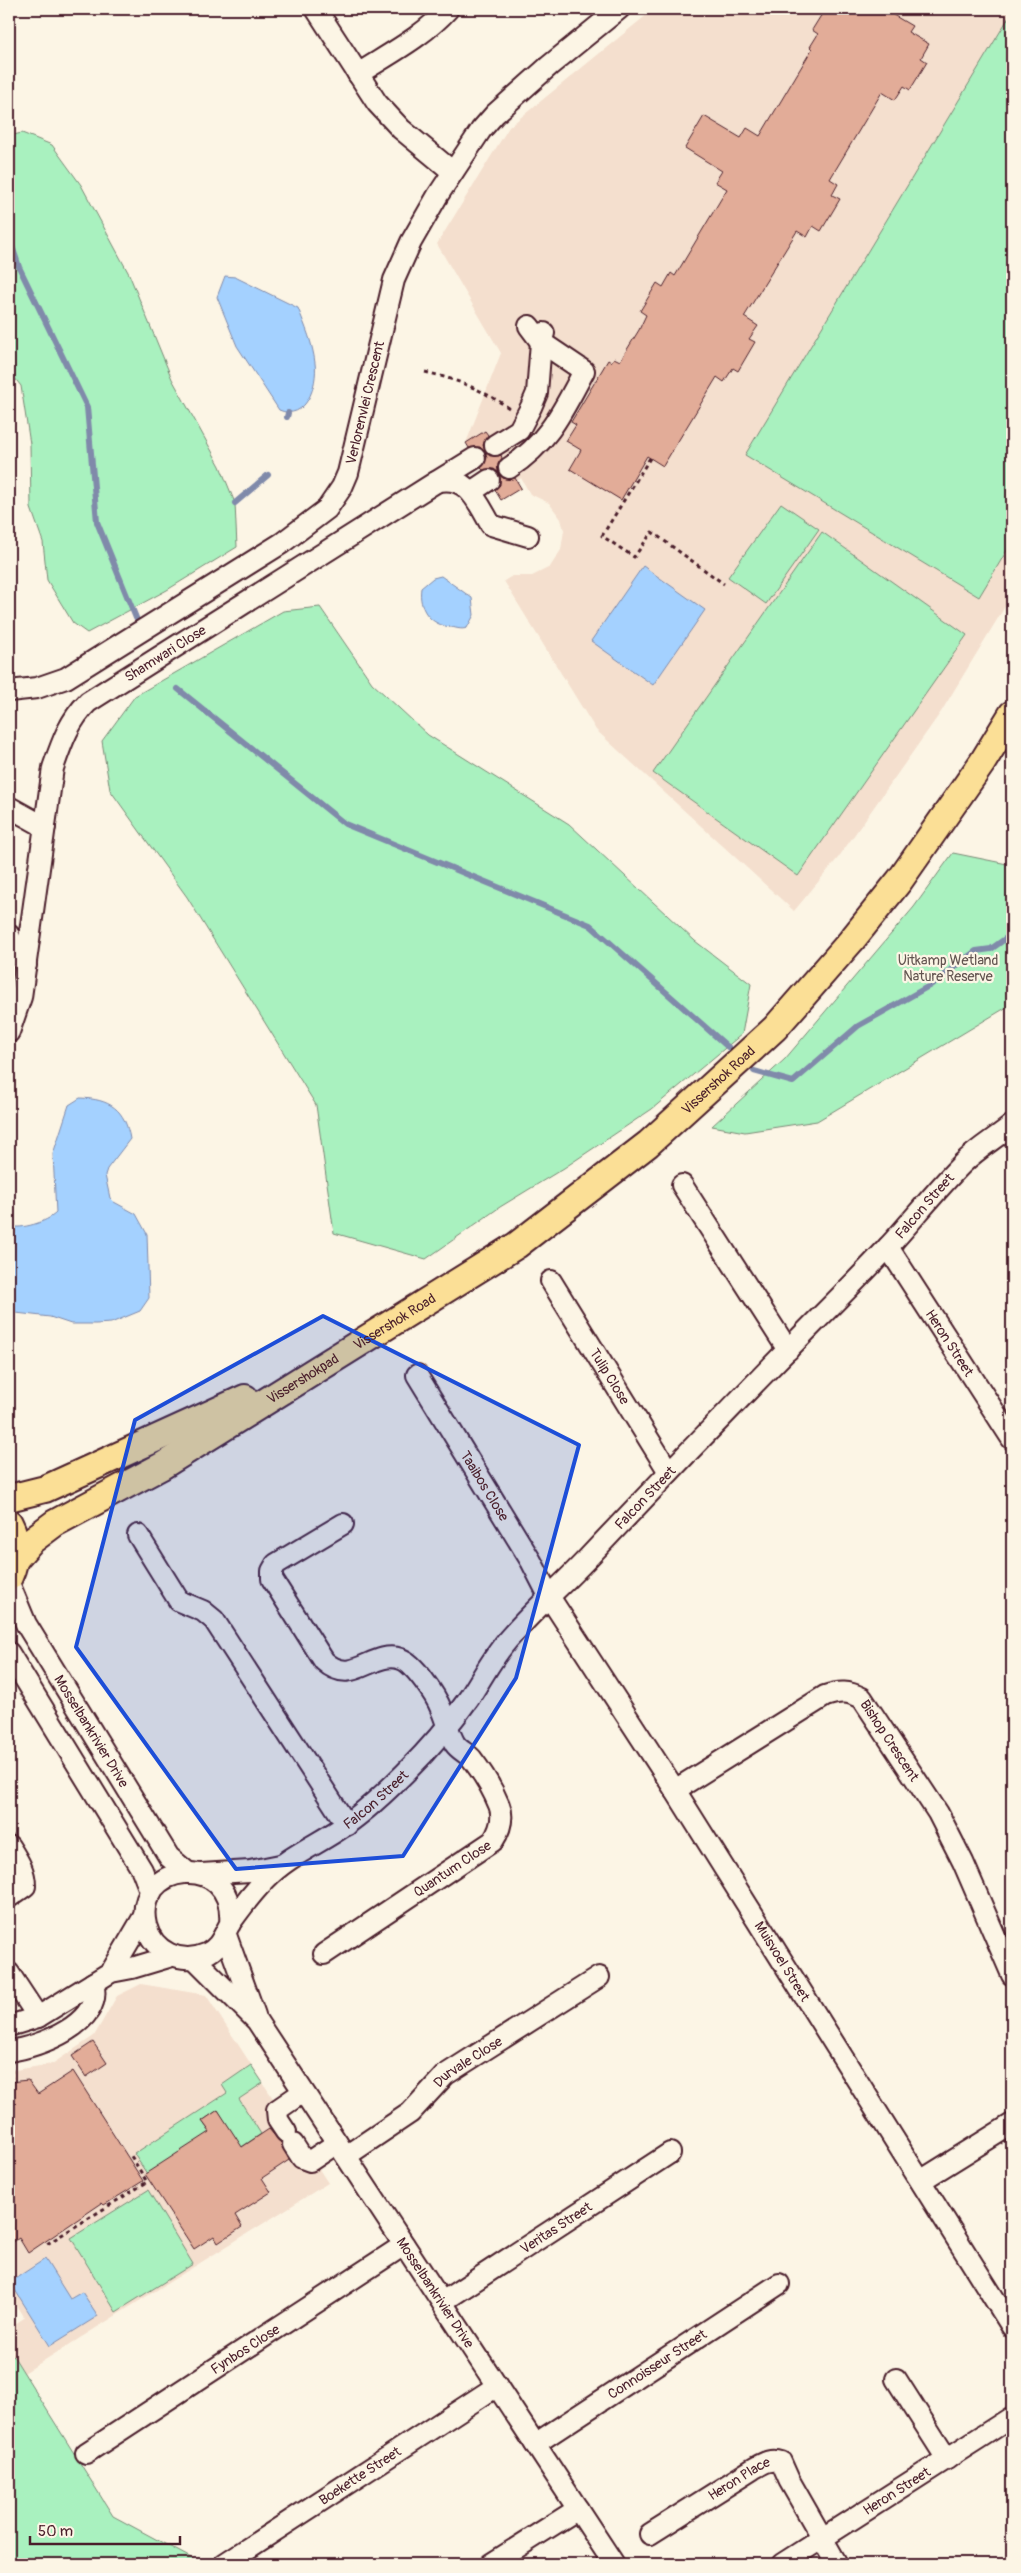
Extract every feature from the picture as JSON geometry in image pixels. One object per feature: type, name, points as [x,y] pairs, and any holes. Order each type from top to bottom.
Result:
[{"type":"main road","name":"Vissershok Road","points":[[338,1356],[445,1292],[546,1225],[648,1144],[775,1028],[851,941],[900,880],[982,764],[1012,714]]},
{"type":"main road","name":"Vissershokpad","points":[[9,1498],[45,1489],[338,1356]]},
{"type":"main road","name":"Vissershokpad","points":[[11,1573],[31,1541],[55,1523],[162,1466],[338,1356]]},
{"type":"main road","points":[[9,1523],[16,1542],[11,1573]]},
{"type":"street","points":[[316,9],[378,102],[401,129],[453,172]]},
{"type":"street","points":[[358,74],[406,44],[440,18],[448,9]]},
{"type":"street","name":"Verlorenvlei Crescent","points":[[9,690],[37,688],[66,678],[282,543],[327,509],[342,487],[348,473],[394,280],[411,242],[481,130],[507,102],[619,9]]},
{"type":"street","points":[[494,445],[519,430],[536,393],[539,332],[584,371],[552,427],[535,450],[508,468]]},
{"type":"street","points":[[519,430],[535,450]]},
{"type":"street","name":"Shamwari Close","points":[[9,1032],[17,1013],[26,965],[54,768],[63,737],[70,723],[88,702],[475,458]]},
{"type":"street","points":[[436,482],[451,480],[466,486],[491,525],[528,536]]},
{"type":"street","points":[[471,492],[489,480]]},
{"type":"street","points":[[9,807],[45,827]]},
{"type":"street","points":[[9,935],[15,951],[26,965]]},
{"type":"street","name":"Falcon Street","points":[[228,1930],[262,1883],[280,1865],[347,1824],[405,1773],[448,1726],[502,1647],[888,1247],[964,1162],[1012,1125]]},
{"type":"street","points":[[682,1185],[788,1350]]},
{"type":"street","name":"Heron Street","points":[[888,1247],[1012,1439]]},
{"type":"street","name":"Tulip Close","points":[[551,1281],[669,1472]]},
{"type":"street","name":"Taaibos Close","points":[[417,1375],[531,1561],[550,1598]]},
{"type":"street","name":"Quantum Close","points":[[324,1954],[494,1841],[502,1821],[500,1806],[472,1760],[455,1745],[441,1706],[413,1668],[403,1660],[380,1659],[349,1671],[332,1668],[324,1661],[272,1579],[272,1571],[276,1564],[343,1524]]},
{"type":"street","points":[[138,1535],[179,1601],[203,1610],[214,1620],[347,1824]]},
{"type":"street","name":"Mosselbankrivier Drive","points":[[11,1573],[26,1624],[169,1857],[194,1873]]},
{"type":"street","name":"Muisvoel Street","points":[[550,1598],[675,1790],[922,2180],[1012,2327]]},
{"type":"street","name":"Mosselbankrivier Drive","points":[[9,1653],[142,1870],[151,1892]]},
{"type":"street","name":"Bishop Crescent","points":[[675,1790],[825,1696],[838,1692],[850,1692],[862,1698],[938,1813],[963,1862],[1012,1976]]},
{"type":"street","points":[[9,1846],[24,1870],[25,1877],[25,1886],[9,1897]]},
{"type":"street","name":"Falcon Street","points":[[194,1873],[250,1871],[280,1865]]},
{"type":"street","points":[[9,2026],[38,2017],[111,1972],[172,1956],[194,1958],[210,1952],[219,1945],[228,1930],[229,1902],[222,1889],[213,1880],[194,1873],[167,1878],[151,1892],[144,1916],[111,1972]]},
{"type":"street","points":[[144,1916],[146,1928],[152,1939],[172,1956]]},
{"type":"street","name":"Mosselbankrivier Drive","points":[[228,1930],[257,2021]]},
{"type":"street","name":"Mosselbankrivier Drive","points":[[194,1958],[257,2021],[614,2564]]},
{"type":"street","points":[[9,1973],[38,2017]]},
{"type":"street","name":"Durvale Close","points":[[304,2092],[277,2110],[278,2120],[302,2158],[310,2161],[342,2150],[410,2113],[446,2075],[599,1977]]},
{"type":"street","points":[[10,2060],[76,2023],[93,2004],[95,1991],[93,1983]]},
{"type":"street","points":[[922,2180],[1012,2124]]},
{"type":"street","name":"Veritas Street","points":[[442,2302],[670,2153]]},
{"type":"street","name":"Fynbos Close","points":[[86,2453],[404,2245]]},
{"type":"street","name":"Connoisseur Street","points":[[535,2444],[779,2284]]},
{"type":"street","points":[[896,2379],[947,2459]]},
{"type":"street","name":"Boekette Street","points":[[224,2564],[497,2386]]},
{"type":"street","name":"Heron Street","points":[[782,2564],[1012,2417]]},
{"type":"street","name":"Heron Place","points":[[650,2534],[752,2469],[770,2460],[776,2460],[781,2462],[823,2539]]},
{"type":"street","points":[[491,2564],[578,2509]]},
{"type":"street","points":[[823,2539],[837,2564]]},
{"type":"path","points":[[425,372],[448,378],[485,392]]},
{"type":"path","points":[[650,458],[602,536],[634,558],[652,532],[724,584]]},
{"type":"path","points":[[10,2060],[11,2078]]},
{"type":"path","points":[[47,2244],[148,2182],[132,2156]]},
{"type":"highlighted area","points":[[323,1316],[579,1445],[516,1678],[403,1856],[236,1869],[76,1647],[135,1420]]},
{"type":"shaded area","points":[[654,9],[1012,9],[1012,595],[941,712],[838,858],[794,911],[596,730],[504,581],[512,576],[532,576],[550,567],[561,550],[564,530],[561,519],[549,503],[530,494],[521,478],[517,481],[521,488],[501,500],[466,443],[501,353],[437,244],[509,127]]},
{"type":"shaded area","points":[[141,1984],[206,1995],[328,2183],[24,2373],[9,2349],[9,2328],[24,2318],[9,2294],[9,2071],[52,2064],[94,2036],[117,1996]]},
{"type":"green space","points":[[1012,12],[1012,542],[979,597],[745,455]]},
{"type":"green space","points":[[22,133],[52,145],[81,185],[129,274],[172,379],[220,466],[235,503],[237,547],[167,590],[87,633],[73,623],[47,580],[43,542],[31,508],[30,444],[21,386],[9,371],[9,136]]},
{"type":"green space","points":[[781,503],[819,529],[766,604],[728,577]]},
{"type":"green space","points":[[822,532],[967,635],[798,876],[653,773]]},
{"type":"green space","points":[[320,607],[372,683],[428,735],[569,824],[695,941],[751,984],[742,1034],[652,1109],[564,1168],[500,1207],[426,1259],[334,1233],[316,1105],[187,897],[110,790],[102,741],[135,696],[283,611]]},
{"type":"green space","name":"Uitkamp Wetland Nature Reserve","points":[[953,853],[1012,865],[1012,1004],[817,1121],[745,1132],[712,1126],[785,1059],[914,907]]},
{"type":"green space","points":[[251,2065],[263,2083],[239,2099],[261,2134],[240,2148],[218,2110],[202,2121],[216,2141],[151,2180],[134,2154],[227,2093],[222,2085]]},
{"type":"green space","points":[[148,2190],[193,2264],[116,2312],[71,2238]]},
{"type":"green space","points":[[9,2349],[113,2516],[202,2564],[9,2564]]},
{"type":"water","points":[[225,276],[235,277],[298,308],[312,349],[315,372],[312,391],[303,406],[296,411],[279,410],[237,346],[217,297]]},
{"type":"water","points":[[643,566],[705,610],[653,685],[591,641]]},
{"type":"water","points":[[441,576],[472,598],[474,615],[467,628],[459,629],[437,623],[427,615],[421,603],[421,588],[433,578]]},
{"type":"water","points":[[80,1098],[108,1104],[120,1113],[124,1120],[130,1139],[107,1169],[105,1175],[110,1198],[136,1214],[147,1234],[149,1298],[140,1311],[111,1323],[71,1324],[50,1317],[16,1313],[9,1303],[9,1226],[20,1227],[34,1224],[56,1213],[53,1154],[69,1105]]},
{"type":"water","points":[[45,2259],[70,2299],[82,2292],[98,2316],[50,2346],[10,2282]]},
{"type":"building","points":[[825,9],[883,9],[912,26],[908,32],[929,44],[921,58],[927,62],[910,90],[904,86],[895,100],[882,92],[830,179],[838,184],[832,195],[840,199],[821,231],[813,226],[807,237],[797,231],[744,317],[758,326],[749,339],[755,342],[738,371],[733,368],[724,382],[717,377],[663,466],[647,456],[621,500],[570,469],[581,450],[566,441],[576,425],[571,422],[608,360],[611,362],[614,358],[620,361],[639,330],[646,315],[640,311],[657,283],[663,287],[671,273],[675,276],[727,189],[715,182],[722,171],[685,148],[704,116],[741,138],[747,128],[760,136],[812,49],[810,47],[818,34],[812,30]]},
{"type":"building","points":[[485,431],[488,435],[483,445],[485,452],[480,447],[469,448],[466,443]]},
{"type":"building","points":[[485,452],[490,456],[501,455],[502,458],[498,464],[499,473],[494,469],[483,470],[481,468],[487,458]]},
{"type":"building","points":[[499,475],[505,479],[515,478],[521,488],[501,500],[495,490],[500,485]]},
{"type":"building","points":[[93,2042],[107,2063],[86,2077],[72,2056]]},
{"type":"building","points":[[73,2071],[143,2181],[104,2205],[102,2203],[28,2253],[19,2238],[9,2245],[9,2082],[28,2080],[38,2094]]},
{"type":"building","points":[[218,2110],[242,2147],[269,2129],[281,2143],[289,2160],[262,2178],[271,2192],[235,2215],[242,2227],[218,2243],[214,2236],[194,2249],[145,2174],[210,2132],[202,2121]]},
{"type":"waterway","points":[[9,237],[19,267],[87,407],[97,522],[136,618]]},
{"type":"waterway","points":[[287,417],[288,413]]},
{"type":"waterway","points":[[235,503],[268,475]]},
{"type":"waterway","points":[[178,689],[345,824],[590,925],[729,1048]]},
{"type":"waterway","points":[[754,1071],[793,1082],[858,1026],[929,986],[976,951],[991,949],[1012,934]]}]
